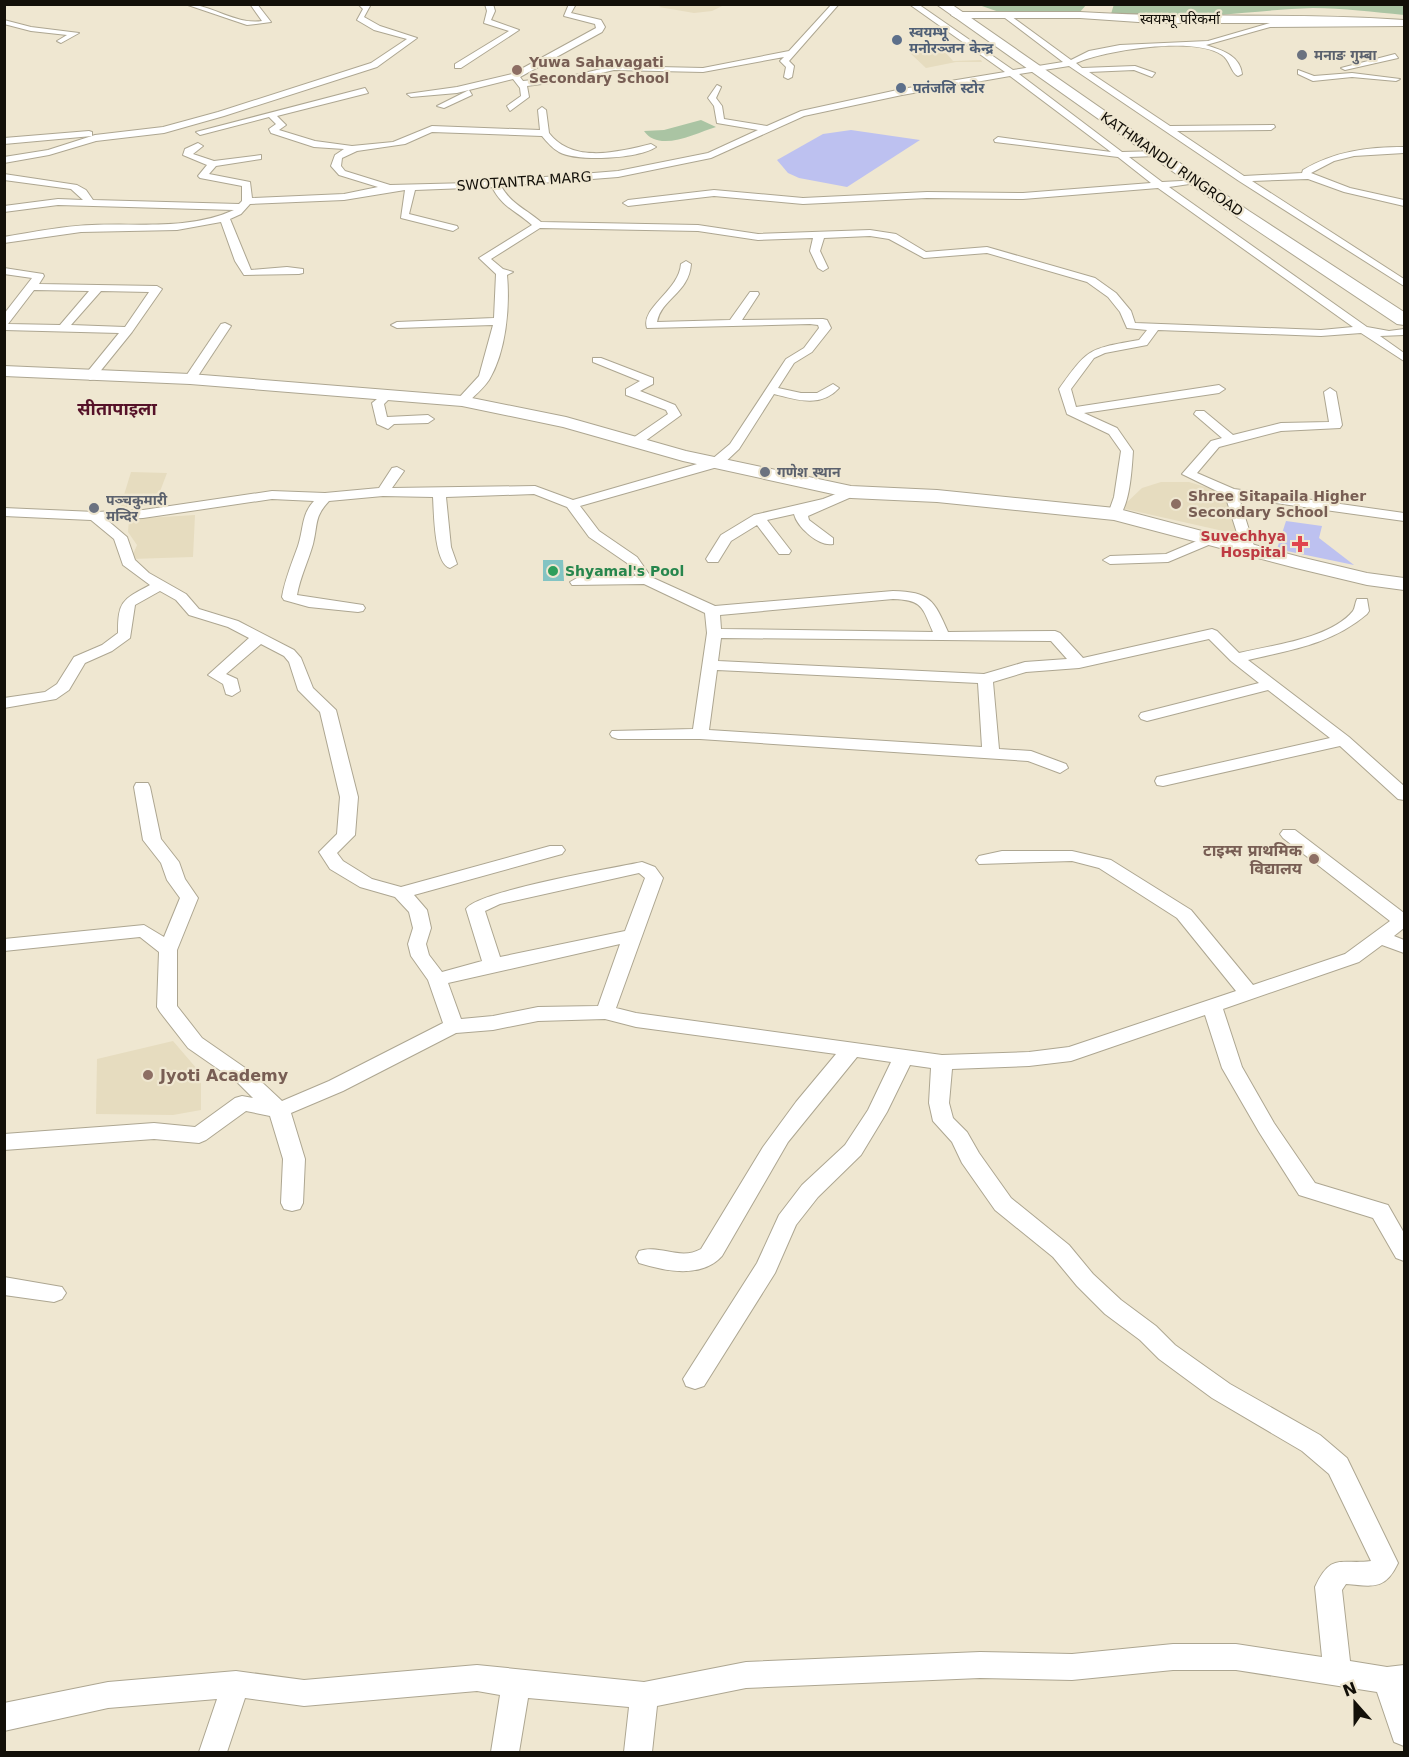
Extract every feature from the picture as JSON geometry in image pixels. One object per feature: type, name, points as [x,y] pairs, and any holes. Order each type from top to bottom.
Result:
[{"type":"highway","name":"KATHMANDU RINGROAD","points":[[942,4],[1198,182],[1404,320]]},
{"type":"main road","name":"स्वयम्भू परिकर्मा","points":[[956,15],[1080,15],[1153,20],[1404,24]]},
{"type":"main road","points":[[4,370],[190,380],[462,401],[566,422],[716,463],[851,492],[938,496],[1114,514],[1367,579],[1404,584]]},
{"type":"street","points":[[188,4],[254,24],[267,22],[253,4]]},
{"type":"street","points":[[458,66],[515,30],[487,21],[491,11],[489,4]]},
{"type":"street","points":[[411,94],[480,86],[515,76],[599,30],[601,27],[598,21],[567,14],[573,4]]},
{"type":"street","points":[[788,76],[790,66],[784,61],[836,4]]},
{"type":"street","points":[[912,4],[1012,74],[1158,185],[1404,358]]},
{"type":"street","points":[[4,160],[56,150],[94,138],[121,136],[186,124],[325,82],[384,60],[413,38],[377,28],[360,18],[367,8],[358,5]]},
{"type":"street","points":[[1008,16],[1070,63],[1242,179],[1404,283]]},
{"type":"street","points":[[4,22],[32,29],[75,33],[61,41]]},
{"type":"street","points":[[1195,44],[1215,42],[1272,22]]},
{"type":"street","points":[[1195,44],[1204,50],[1225,53],[1238,70],[1238,74]]},
{"type":"street","name":"SWOTANTRA MARG","points":[[4,240],[175,227],[224,219],[246,204],[344,197],[389,188],[410,189],[618,174],[711,155],[801,114],[902,92],[1070,63],[1092,53],[1120,47],[1195,44]]},
{"type":"street","points":[[522,84],[571,78],[614,68],[703,70],[790,53]]},
{"type":"street","points":[[1402,73],[1313,79],[1301,72],[1355,66],[1398,53],[1402,73],[1404,89]]},
{"type":"street","points":[[1082,70],[1136,68],[1152,75]]},
{"type":"street","points":[[674,70],[697,81]]},
{"type":"street","points":[[510,108],[525,97],[522,84],[515,76]]},
{"type":"street","points":[[441,106],[480,86]]},
{"type":"street","points":[[717,87],[712,98],[718,106],[720,121],[768,129]]},
{"type":"street","points":[[4,141],[101,133],[156,139],[271,116],[365,91]]},
{"type":"street","points":[[542,110],[545,133],[568,154],[601,154],[651,147]]},
{"type":"street","points":[[271,116],[282,125],[273,129],[274,131],[314,144],[349,147],[401,142],[428,129],[545,133]]},
{"type":"street","points":[[1170,129],[1271,127]]},
{"type":"street","points":[[444,128],[481,132]]},
{"type":"street","points":[[365,135],[338,157],[336,166],[342,173],[389,188]]},
{"type":"street","points":[[998,140],[1119,156],[1157,153]]},
{"type":"street","points":[[198,146],[188,151],[188,155],[213,164],[258,157]]},
{"type":"street","points":[[1309,176],[1306,172],[1315,166],[1349,152],[1404,150]]},
{"type":"street","points":[[4,209],[58,202],[246,204],[248,184],[203,176],[213,164]]},
{"type":"street","points":[[1242,179],[1309,176],[1347,190],[1404,203]]},
{"type":"street","points":[[4,177],[74,187],[83,192],[90,203]]},
{"type":"street","points":[[628,203],[714,193],[803,201],[927,195],[1023,196],[1198,182]]},
{"type":"street","points":[[495,183],[505,202],[521,210],[538,225]]},
{"type":"street","points":[[410,189],[404,216],[453,228]]},
{"type":"street","points":[[224,219],[234,239],[239,261],[248,273],[266,274],[294,269],[299,271]]},
{"type":"street","points":[[462,401],[485,378],[495,345],[504,294],[505,273],[484,258],[508,246],[538,225],[698,228],[791,240],[870,233],[891,236],[924,255],[987,250],[1091,280],[1112,295],[1125,310],[1131,326],[1321,333],[1363,330],[1389,334],[1404,332]]},
{"type":"street","points":[[819,236],[815,251],[823,268]]},
{"type":"street","points":[[746,246],[758,237]]},
{"type":"street","points":[[572,504],[716,463],[735,446],[790,361],[815,343],[825,328],[824,323],[810,321],[651,326],[653,315],[683,282],[686,264]]},
{"type":"street","points":[[4,271],[39,276],[4,322]]},
{"type":"street","points":[[31,287],[157,289],[128,330],[90,376]]},
{"type":"street","points":[[63,328],[98,288]]},
{"type":"street","points":[[733,324],[754,294]]},
{"type":"street","points":[[397,325],[498,321]]},
{"type":"street","points":[[190,380],[225,326]]},
{"type":"street","points":[[4,327],[128,330]]},
{"type":"street","points":[[1114,514],[1120,497],[1127,451],[1113,431],[1071,411],[1065,389],[1090,356],[1102,351],[1143,343],[1154,328]]},
{"type":"street","points":[[597,360],[650,381],[630,392],[671,408],[675,415],[637,441]]},
{"type":"street","points":[[771,390],[801,397],[820,397],[833,388]]},
{"type":"street","points":[[1071,411],[1219,389]]},
{"type":"street","points":[[1330,392],[1335,425],[1281,426],[1215,444],[1189,474],[1231,493],[1301,505],[1404,517]]},
{"type":"street","points":[[387,395],[378,403],[385,423],[428,419]]},
{"type":"street","points":[[1200,414],[1230,439]]},
{"type":"street","points":[[383,492],[397,471]]},
{"type":"street","points":[[4,512],[95,516],[143,514],[272,495],[325,497],[383,492],[535,490],[572,504],[594,534],[632,560],[646,580]]},
{"type":"street","points":[[828,541],[803,522],[801,514],[851,492]]},
{"type":"street","points":[[439,493],[444,547],[450,564]]},
{"type":"street","points":[[1231,493],[1248,549]]},
{"type":"street","points":[[325,497],[313,510],[308,522],[306,543],[292,580],[289,597],[309,603],[358,608]]},
{"type":"street","points":[[713,559],[726,538],[759,518],[830,502]]},
{"type":"street","points":[[95,516],[120,537],[128,562],[144,576],[181,597],[194,612],[233,624],[290,653],[296,661],[306,690],[328,710],[349,797],[346,835],[328,852],[336,865],[366,883],[401,893],[418,910],[422,928],[417,944],[420,956],[437,979],[454,1026]]},
{"type":"street","points":[[759,518],[784,551]]},
{"type":"street","points":[[1110,560],[1168,558],[1213,538]]},
{"type":"street","points":[[577,582],[646,580],[693,600],[712,611],[744,606],[920,595],[927,601],[942,635]]},
{"type":"street","points":[[4,703],[50,696],[63,687],[79,660],[107,648],[125,635],[125,611],[129,602],[161,585]]},
{"type":"street","points":[[1236,658],[1322,638],[1346,626],[1362,610],[1362,602]]},
{"type":"street","points":[[700,734],[714,633],[712,611]]},
{"type":"street","points":[[714,633],[1022,638],[1055,636],[1079,663]]},
{"type":"street","points":[[710,665],[985,679],[1024,667],[1079,663],[1212,634],[1236,658],[1343,740],[1404,795]]},
{"type":"street","points":[[231,691],[231,682],[216,675],[258,638]]},
{"type":"street","points":[[985,679],[991,753]]},
{"type":"street","points":[[1147,716],[1269,685]]},
{"type":"street","points":[[618,734],[700,734],[1031,756],[1060,768]]},
{"type":"street","points":[[1163,781],[1343,740]]},
{"type":"street","points":[[142,787],[152,840],[170,862],[176,880],[189,898],[168,950],[167,1006],[195,1043],[244,1077],[279,1110],[294,1159],[292,1203]]},
{"type":"street","points":[[4,1142],[154,1131],[199,1135],[242,1103],[279,1110],[336,1086],[437,1032],[454,1026],[493,1023],[538,1014],[605,1012],[636,1020],[942,1062],[1029,1059],[1071,1054],[1352,958],[1403,920],[1289,834]]},
{"type":"street","points":[[401,893],[556,850]]},
{"type":"street","points":[[985,860],[1002,856],[1072,856],[1105,864],[1184,914],[1220,961],[1250,994]]},
{"type":"street","points":[[494,965],[475,909],[494,900],[642,867],[654,878],[605,1012]]},
{"type":"street","points":[[4,945],[144,931],[168,950]]},
{"type":"street","points":[[437,979],[634,935]]},
{"type":"street","points":[[1379,937],[1404,947]]},
{"type":"street","points":[[1212,1007],[1232,1068],[1266,1127],[1308,1189],[1352,1205],[1380,1211],[1404,1252]]},
{"type":"street","points":[[647,1257],[690,1264],[711,1254],[760,1168],[823,1081],[850,1051]]},
{"type":"street","points":[[695,1379],[767,1267],[787,1221],[810,1191],[853,1150],[877,1112],[904,1056]]},
{"type":"street","points":[[942,1062],[939,1103],[943,1121],[960,1137],[970,1157],[1003,1204],[1061,1251],[1085,1280],[1113,1307],[1148,1333],[1167,1352],[1221,1391],[1311,1443],[1338,1466],[1385,1563],[1376,1575],[1339,1572],[1328,1587],[1337,1672]]},
{"type":"street","points":[[4,1286],[54,1293]]},
{"type":"street","points":[[4,1717],[108,1695],[236,1683],[304,1693],[477,1678],[516,1684],[644,1695],[746,1675],[980,1665],[1071,1666],[1173,1657],[1236,1657],[1396,1679],[1404,1732]]},
{"type":"street","points":[[213,1752],[236,1683]]},
{"type":"street","points":[[505,1752],[516,1684]]},
{"type":"street","points":[[638,1752],[644,1695]]},
{"type":"shaded area","points":[[665,4],[724,5],[712,11],[694,13],[659,7]]},
{"type":"shaded area","points":[[910,53],[946,53],[953,61],[981,60],[982,62],[956,62],[926,68]]},
{"type":"shaded area","points":[[131,472],[167,473],[159,494],[165,496],[165,504],[120,508]]},
{"type":"shaded area","name":"Shree Sitapaila Higher Secondary School","points":[[1161,482],[1189,482],[1229,494],[1226,501],[1239,530],[1232,533],[1121,508],[1142,488]]},
{"type":"shaded area","points":[[195,515],[193,557],[131,559],[137,545],[128,532],[129,519]]},
{"type":"shaded area","name":"Jyoti Academy","points":[[173,1041],[197,1069],[201,1082],[201,1110],[173,1115],[96,1114],[97,1059]]},
{"type":"green space","points":[[1114,4],[1404,5],[1404,15],[1313,8],[1161,18],[1111,14]]},
{"type":"green space","points":[[979,5],[1086,5],[1080,12],[1002,13]]},
{"type":"green space","points":[[701,120],[716,127],[678,140],[668,141],[651,137],[644,131],[664,130]]},
{"type":"water","name":"Shyamal's Pool","points":[[543,560],[563,560],[564,581],[543,581]]},
{"type":"building","points":[[851,130],[920,140],[847,187],[799,178],[788,173],[777,160],[823,134]]},
{"type":"building","name":"Suvechhya Hospital","points":[[1286,521],[1322,526],[1319,538],[1354,565],[1277,549]]},
{"type":"place","name":"स्वयम्भू मनोरञ्जन केन्द्र","points":[[897,40]]},
{"type":"place","name":"मनाङ गुम्बा","points":[[1302,55]]},
{"type":"place","name":"Yuwa Sahavagati Secondary School","points":[[517,70]]},
{"type":"place","name":"पतंजलि स्टोर","points":[[901,88]]},
{"type":"place","name":"गणेश स्थान","points":[[765,472]]},
{"type":"place","name":"Shree Sitapaila Higher Secondary School","points":[[1176,504]]},
{"type":"place","name":"पञ्चकुमारी मन्दिर","points":[[94,508]]},
{"type":"place","name":"Suvechhya Hospital","points":[[1300,544]]},
{"type":"place","name":"Shyamal's Pool","points":[[553,571]]},
{"type":"place","name":"टाइम्स प्राथमिक विद्यालय","points":[[1314,859]]},
{"type":"place","name":"Jyoti Academy","points":[[148,1075]]},
{"type":"district","name":"सीतापाइला","points":[[117,408]]}]
